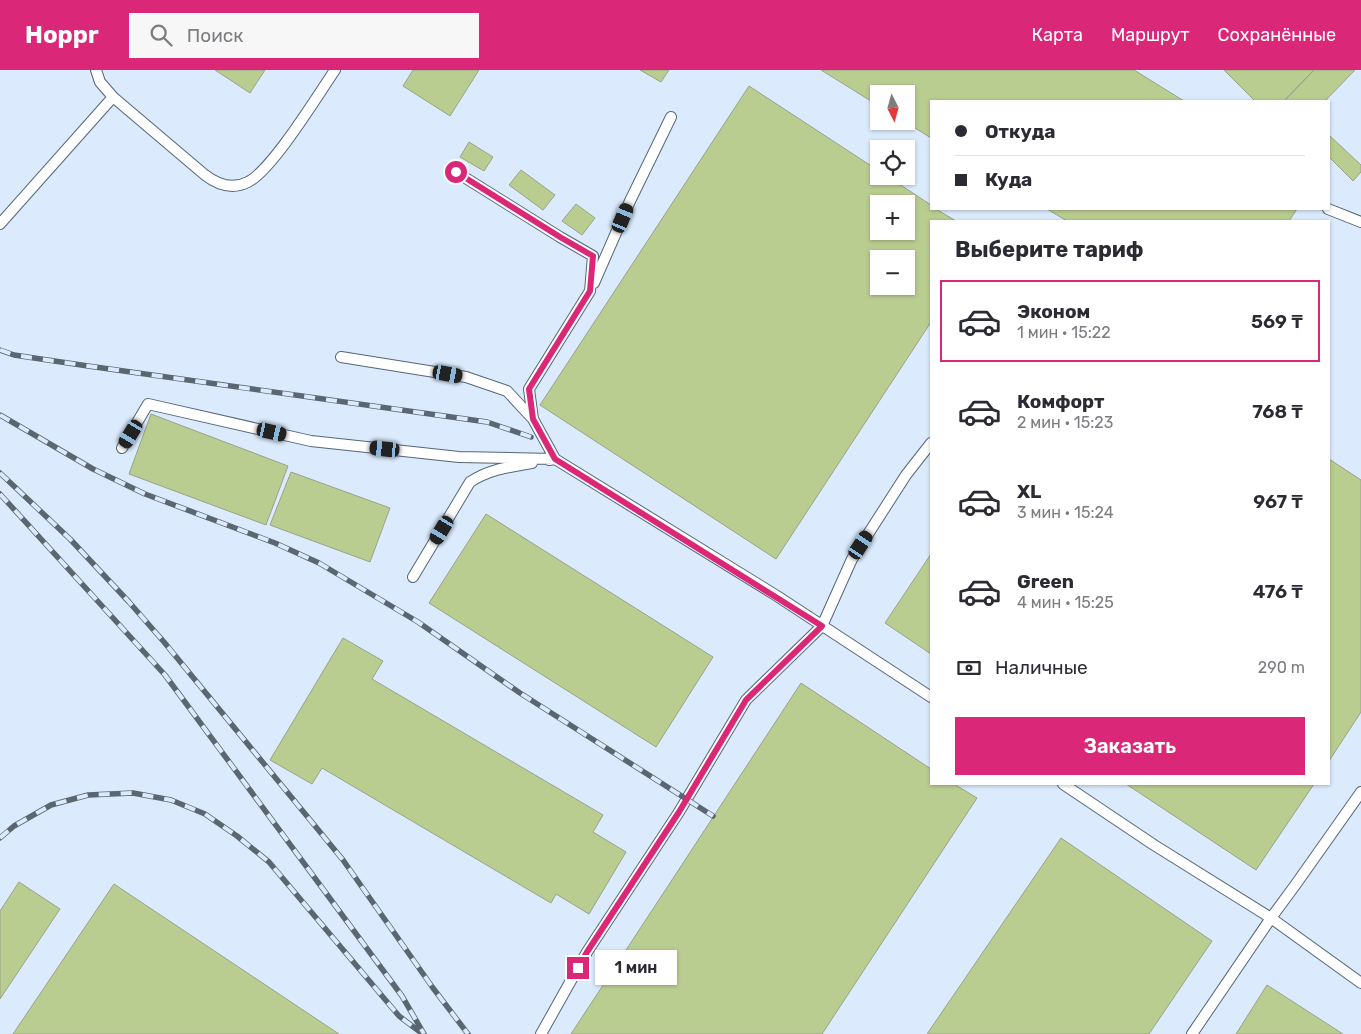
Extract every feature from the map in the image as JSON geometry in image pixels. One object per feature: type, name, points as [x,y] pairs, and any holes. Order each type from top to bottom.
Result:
[{"type":"lane","points":[[96,70],[100,82],[113,97],[205,175],[216,183],[229,186],[238,186],[257,177],[271,161],[335,70]]},
{"type":"lane","points":[[0,224],[113,97]]},
{"type":"lane","points":[[533,419],[529,389],[590,291],[630,201],[671,117]]},
{"type":"lane","points":[[456,172],[593,256],[590,291]]},
{"type":"lane","points":[[1330,210],[1361,222]]},
{"type":"lane","points":[[342,357],[466,377],[507,391],[533,419],[555,459],[822,626],[930,696]]},
{"type":"lane","points":[[122,448],[148,404],[311,441],[459,457],[555,459]]},
{"type":"lane","points":[[541,1034],[587,952],[679,812],[746,700],[822,626],[852,560],[906,474],[930,444]]},
{"type":"lane","points":[[413,577],[470,482],[498,468],[555,459]]},
{"type":"lane","points":[[1064,785],[1154,845],[1271,918],[1361,983]]},
{"type":"lane","points":[[1192,1034],[1271,918],[1361,792]]},
{"type":"building","points":[[215,70],[265,70],[250,93]]},
{"type":"building","points":[[413,70],[479,70],[450,116],[403,86]]},
{"type":"building","points":[[640,70],[669,70],[661,82]]},
{"type":"building","points":[[821,70],[1134,70],[1182,100],[930,100],[930,137],[915,128],[915,85],[870,85],[870,100]]},
{"type":"building","points":[[1224,70],[1314,70],[1285,100],[1254,100]]},
{"type":"building","points":[[1314,70],[1355,70],[1326,100],[1285,100]]},
{"type":"building","points":[[749,86],[870,165],[870,185],[901,185],[930,204],[930,210],[938,210],[954,220],[930,220],[930,324],[776,559],[540,405]]},
{"type":"building","points":[[1330,136],[1361,165],[1361,172],[1353,181],[1330,158]]},
{"type":"building","points":[[469,142],[493,157],[484,171],[460,157]]},
{"type":"building","points":[[521,170],[555,195],[543,210],[509,185]]},
{"type":"building","points":[[576,204],[595,218],[582,235],[562,221]]},
{"type":"building","points":[[1049,210],[1296,210],[1290,220],[1065,220]]},
{"type":"building","points":[[151,414],[288,466],[266,525],[129,474]]},
{"type":"building","points":[[1330,460],[1361,480],[1361,712],[1330,759]]},
{"type":"building","points":[[291,472],[390,508],[370,562],[270,525]]},
{"type":"building","points":[[486,514],[713,657],[656,747],[429,603]]},
{"type":"building","points":[[930,556],[930,653],[885,623]]},
{"type":"building","points":[[343,638],[383,661],[372,679],[603,815],[593,832],[626,852],[589,914],[556,894],[551,903],[322,768],[312,784],[270,760]]},
{"type":"building","points":[[801,683],[930,768],[930,785],[956,785],[977,798],[822,1034],[571,1034]]},
{"type":"building","points":[[1128,785],[1313,785],[1256,870]]},
{"type":"building","points":[[1061,838],[1212,941],[1149,1034],[927,1034]]},
{"type":"building","points":[[19,882],[60,909],[0,999],[0,911]]},
{"type":"building","points":[[114,884],[339,1034],[13,1034]]},
{"type":"building","points":[[1267,985],[1343,1034],[1236,1034]]},
{"type":"railway","points":[[0,350],[14,355],[88,366],[487,422],[531,437]]},
{"type":"railway","points":[[0,415],[93,469],[145,494],[275,543],[319,563],[418,622],[520,693],[713,816]]},
{"type":"railway","points":[[0,473],[70,539],[164,642],[343,860],[433,988],[468,1034]]},
{"type":"railway","points":[[0,494],[165,675],[402,996],[424,1034]]},
{"type":"railway","points":[[0,838],[14,826],[51,805],[88,795],[133,793],[171,800],[205,814],[237,836],[269,862],[399,1016],[420,1032]]},
{"type":"route","points":[[456,172],[593,256],[590,291],[529,389],[533,419],[555,459],[822,626],[746,700],[679,812],[578,968]]}]
